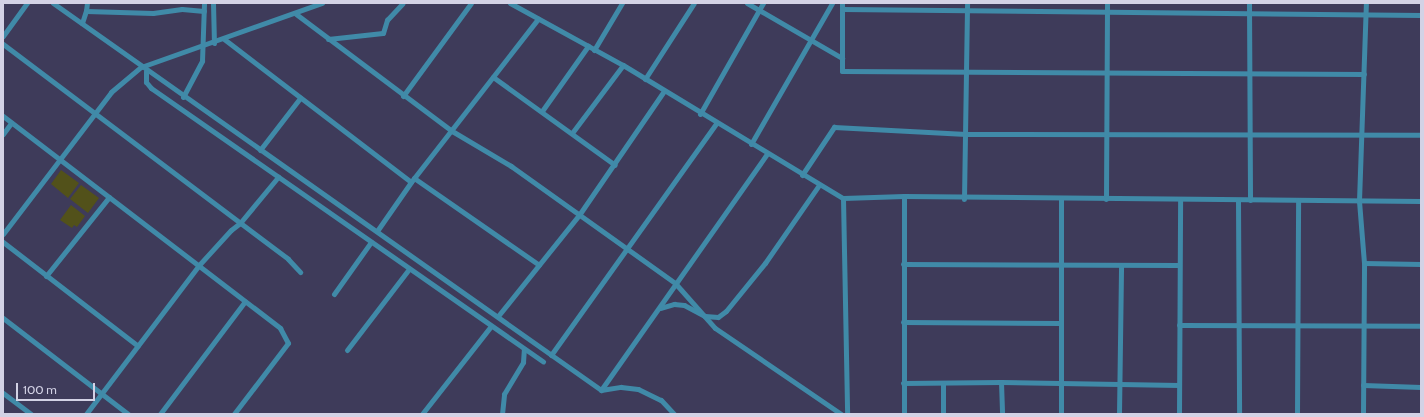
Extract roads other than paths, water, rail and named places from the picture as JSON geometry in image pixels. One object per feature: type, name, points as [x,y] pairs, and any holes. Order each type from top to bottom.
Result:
[{"type":"street","points":[[3,36],[27,3]]},
{"type":"street","points":[[53,3],[146,71],[498,316],[600,390],[621,387],[638,388],[660,400],[674,414]]},
{"type":"street","points":[[82,23],[87,3]]},
{"type":"street","points":[[183,97],[202,61],[204,3]]},
{"type":"street","points":[[213,3],[214,42]]},
{"type":"street","points":[[3,234],[61,160],[95,112],[123,80],[141,67],[296,14],[322,3]]},
{"type":"street","points":[[328,39],[383,33],[387,20],[403,3]]},
{"type":"street","points":[[403,96],[471,3]]},
{"type":"street","points":[[510,3],[623,65],[716,124],[843,198],[904,196],[964,199],[1061,198],[1421,201]]},
{"type":"street","points":[[594,50],[622,3]]},
{"type":"street","points":[[645,79],[694,3]]},
{"type":"street","points":[[747,3],[842,58]]},
{"type":"street","points":[[700,114],[762,3]]},
{"type":"street","points":[[751,144],[812,41],[832,3]]},
{"type":"street","points":[[842,3],[842,71],[1364,74]]},
{"type":"street","points":[[964,199],[967,3]]},
{"type":"street","points":[[1106,199],[1107,3]]},
{"type":"street","points":[[1249,3],[1248,74],[1250,200]]},
{"type":"street","points":[[1363,414],[1364,263],[1359,201],[1366,3]]},
{"type":"street","points":[[86,11],[153,13],[182,9],[204,11]]},
{"type":"street","points":[[842,9],[1366,13],[1421,15]]},
{"type":"street","points":[[296,14],[403,96],[452,131],[511,166],[675,283],[706,316],[715,328],[841,414]]},
{"type":"street","points":[[376,231],[413,180],[538,19]]},
{"type":"street","points":[[224,39],[300,98],[413,180],[539,265]]},
{"type":"street","points":[[3,44],[288,259],[300,272]]},
{"type":"street","points":[[542,111],[588,46]]},
{"type":"street","points":[[572,133],[623,65]]},
{"type":"street","points":[[146,71],[146,82],[151,88],[543,362]]},
{"type":"street","points":[[493,77],[615,164]]},
{"type":"street","points":[[498,316],[579,215],[664,92]]},
{"type":"street","points":[[260,150],[300,98]]},
{"type":"street","points":[[3,116],[280,328],[288,343],[234,414]]},
{"type":"street","points":[[3,134],[12,123]]},
{"type":"street","points":[[551,355],[716,124]]},
{"type":"street","points":[[802,175],[834,127],[966,134],[1421,135]]},
{"type":"street","points":[[600,390],[660,308],[675,283],[766,154]]},
{"type":"street","points":[[86,414],[199,265],[231,230],[240,223],[278,177]]},
{"type":"street","points":[[660,308],[674,304],[684,305],[706,316],[718,317],[726,311],[765,263],[819,185]]},
{"type":"street","points":[[46,276],[109,196]]},
{"type":"street","points":[[904,196],[904,414]]},
{"type":"street","points":[[843,198],[847,414]]},
{"type":"street","points":[[1061,198],[1061,414]]},
{"type":"street","points":[[1179,414],[1180,199]]},
{"type":"street","points":[[1238,200],[1240,327],[1239,414]]},
{"type":"street","points":[[1297,414],[1298,200]]},
{"type":"street","points":[[3,242],[138,346]]},
{"type":"street","points":[[334,294],[371,242]]},
{"type":"street","points":[[1364,263],[1421,264]]},
{"type":"street","points":[[903,264],[1179,265]]},
{"type":"street","points":[[1119,414],[1121,265]]},
{"type":"street","points":[[347,350],[409,269]]},
{"type":"street","points":[[160,414],[245,301]]},
{"type":"street","points":[[3,318],[103,392],[128,414]]},
{"type":"street","points":[[903,322],[1061,323]]},
{"type":"street","points":[[1179,325],[1240,327],[1421,326]]},
{"type":"street","points":[[422,414],[491,326]]},
{"type":"street","points":[[502,414],[504,394],[523,362],[524,349]]},
{"type":"street","points":[[903,383],[943,384],[1001,382],[1179,385]]},
{"type":"street","points":[[1001,382],[1002,414]]},
{"type":"street","points":[[943,384],[943,414]]},
{"type":"street","points":[[1363,385],[1421,386]]},
{"type":"street","points":[[3,393],[31,414]]}]
